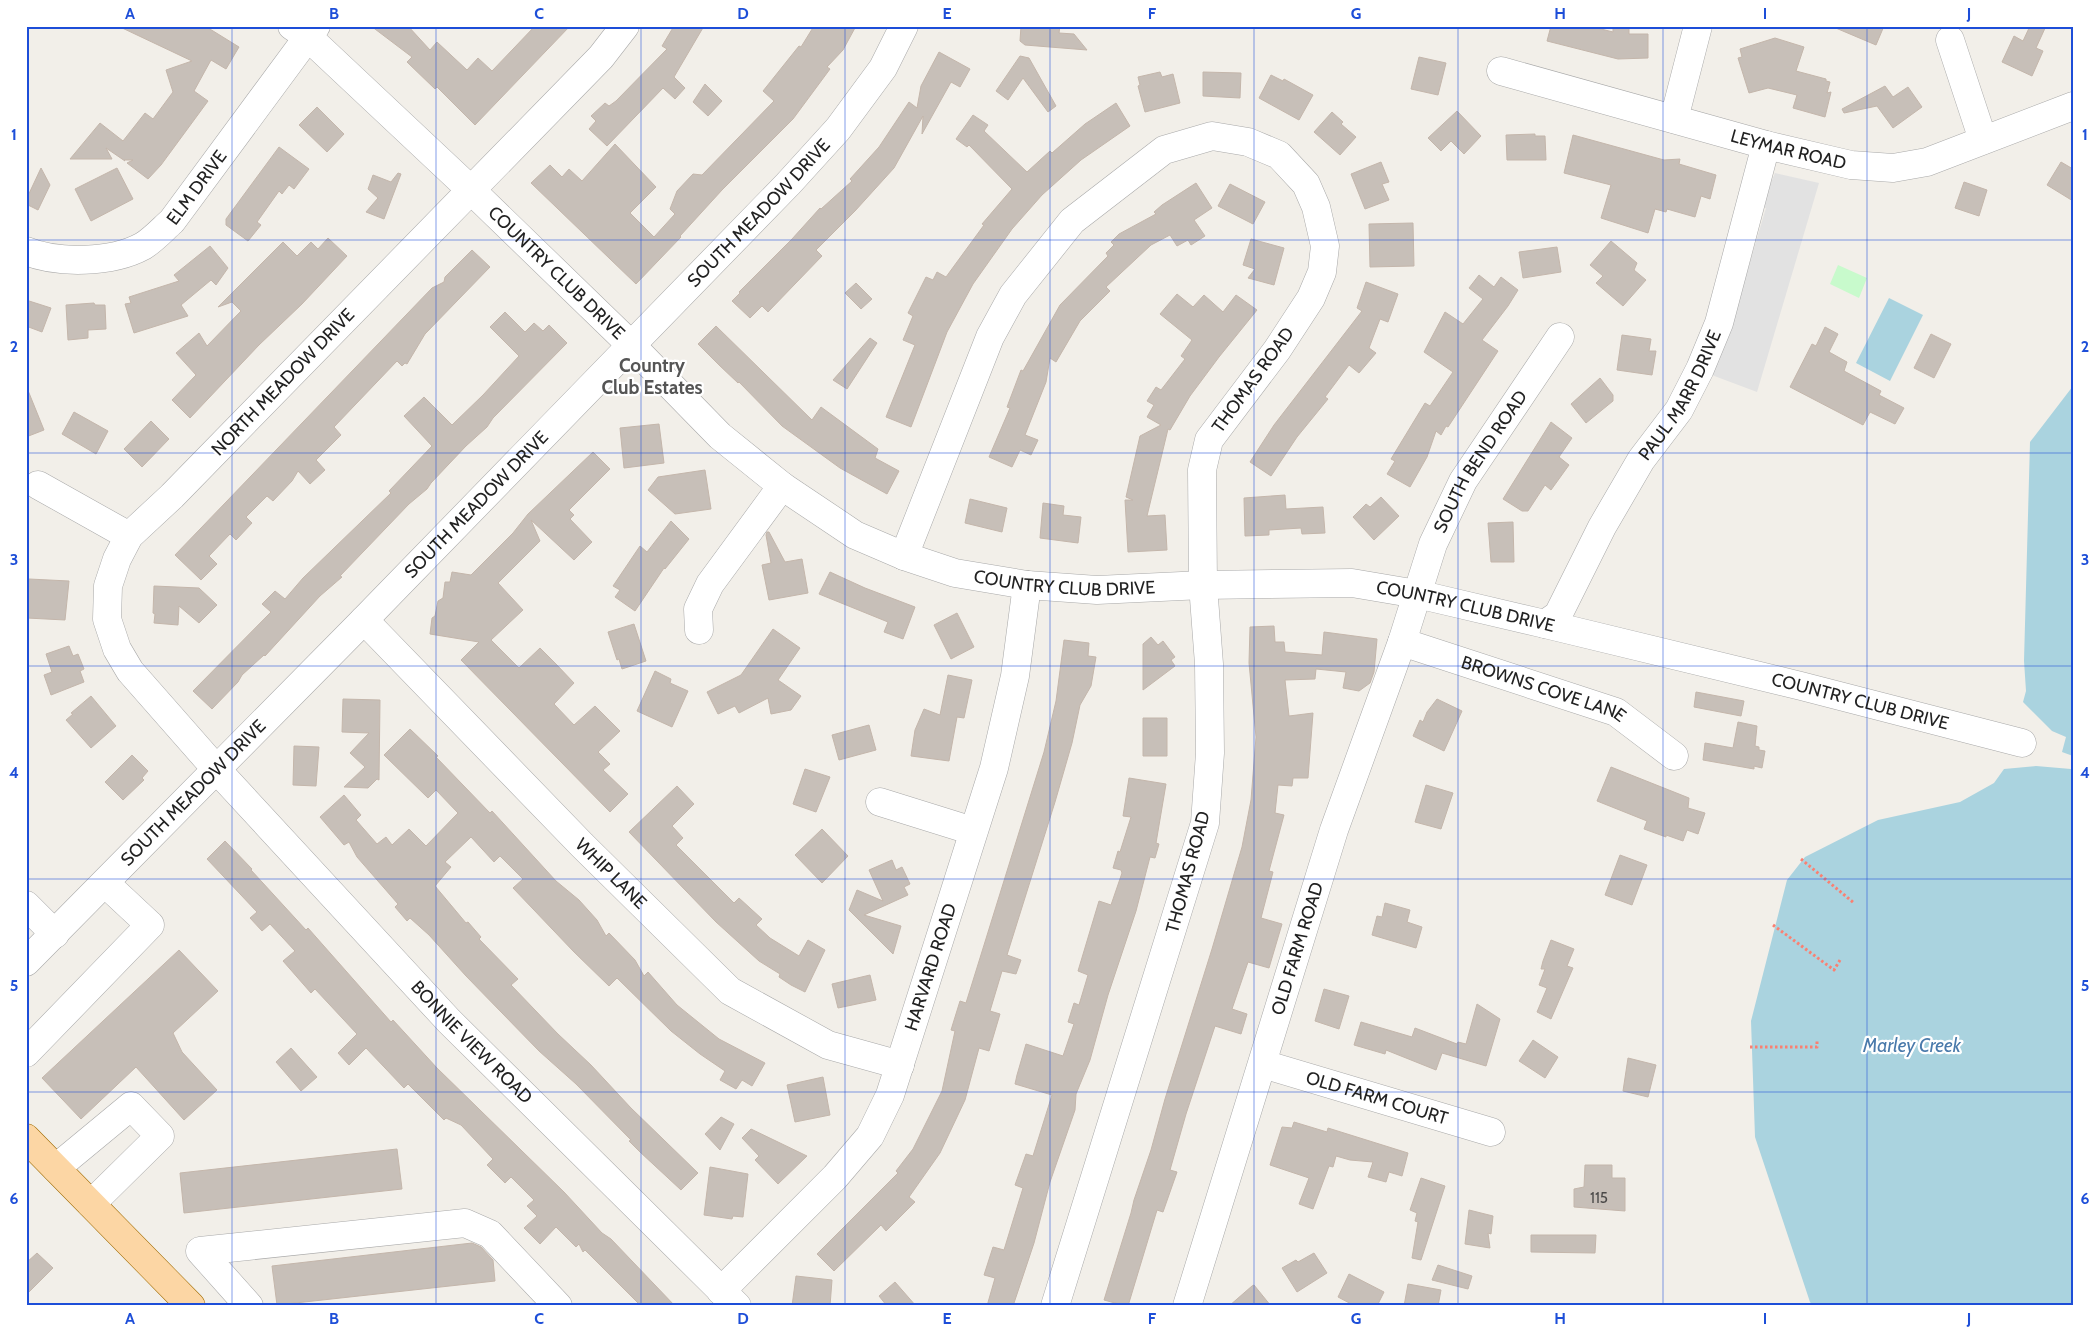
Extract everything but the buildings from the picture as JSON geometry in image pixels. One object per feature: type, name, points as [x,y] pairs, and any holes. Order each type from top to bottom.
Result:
[{"type":"main road","points":[[26,1138],[191,1306]]},
{"type":"street","name":"NORTH MEADOW DRIVE","points":[[217,770],[130,671],[117,649],[107,619],[108,586],[117,559],[129,536],[172,496],[601,57],[625,26]]},
{"type":"street","name":"SOUTH MEADOW DRIVE","points":[[26,962],[364,620],[630,344],[781,191],[838,130],[883,68],[904,26]]},
{"type":"street","points":[[1674,119],[1698,26]]},
{"type":"street","name":"COUNTRY CLUB DRIVE","points":[[305,30],[630,344],[720,436],[782,486],[855,535],[904,556],[955,573],[1027,585],[1097,590],[1203,585],[1352,583],[1417,594],[1545,624],[1801,686],[2022,743]]},
{"type":"street","name":"ELM DRIVE","points":[[26,251],[68,260],[108,258],[143,246],[172,221],[305,30]]},
{"type":"street","points":[[1950,40],[1983,140]]},
{"type":"street","name":"LEYMAR ROAD","points":[[1501,71],[1766,144],[1851,165],[1893,168],[1927,162],[2073,106]]},
{"type":"street","name":"THOMAS ROAD","points":[[904,556],[990,337],[1013,295],[1072,221],[1164,150],[1212,136],[1248,142],[1279,155],[1306,184],[1316,207],[1325,246],[1322,272],[1311,298],[1277,350],[1209,440],[1202,470],[1203,585],[1208,664],[1210,753],[1205,823],[1055,1306]]},
{"type":"street","name":"PAUL MARR DRIVE","points":[[1545,624],[1558,615],[1602,527],[1641,460],[1679,410],[1709,362],[1719,322],[1758,197],[1766,144]]},
{"type":"street","name":"SOUTH BEND ROAD","points":[[1417,594],[1433,544],[1463,481],[1560,337]]},
{"type":"street","points":[[38,485],[129,536]]},
{"type":"street","points":[[699,630],[698,609],[710,584],[782,486]]},
{"type":"street","name":"HARVARD ROAD","points":[[729,1298],[870,1136],[890,1095],[994,768],[1015,676],[1027,585]]},
{"type":"street","name":"OLD FARM ROAD","points":[[1187,1306],[1334,830],[1402,642],[1417,594]]},
{"type":"street","name":"WHIP LANE","points":[[364,620],[582,845],[730,991],[828,1045],[900,1065]]},
{"type":"street","name":"BROWNS COVE LANE","points":[[1402,642],[1616,712],[1674,756]]},
{"type":"street","name":"BONNIE VIEW ROAD","points":[[217,770],[448,1021],[729,1298]]},
{"type":"street","points":[[880,802],[973,832]]},
{"type":"street","points":[[26,1053],[150,925],[105,883]]},
{"type":"street","points":[[26,905],[55,934]]},
{"type":"street","name":"OLD FARM COURT","points":[[1263,1064],[1491,1132]]},
{"type":"street","points":[[56,1168],[131,1106],[160,1136],[91,1204]]},
{"type":"street","points":[[249,1306],[200,1251],[465,1224],[490,1234],[558,1306]]},
{"type":"path","points":[[1802,859],[1854,903]]},
{"type":"path","points":[[1773,925],[1834,970],[1840,960]]},
{"type":"path","points":[[1750,1047],[1817,1047],[1817,1040]]},
{"type":"green space","points":[[1838,265],[1867,278],[1859,298],[1830,284]]},
{"type":"shaded area","points":[[1775,173],[1819,183],[1757,392],[1709,374],[1726,342],[1766,208],[1761,206]]},
{"type":"water","points":[[1889,298],[1923,315],[1890,381],[1856,363]]},
{"type":"water","points":[[2073,386],[2073,756],[2062,752],[2066,737],[2052,731],[2023,702],[2026,691],[2024,661],[2030,442]]},
{"type":"water","name":"Marley Creek","points":[[2036,766],[2071,769],[2073,766],[2073,1306],[1813,1306],[1810,1302],[1755,1137],[1751,1021],[1787,880],[1805,857],[1878,820],[1960,802],[1994,783],[2004,769]]},
{"type":"district","name":"Country Club Estates","points":[[652,376]]}]
